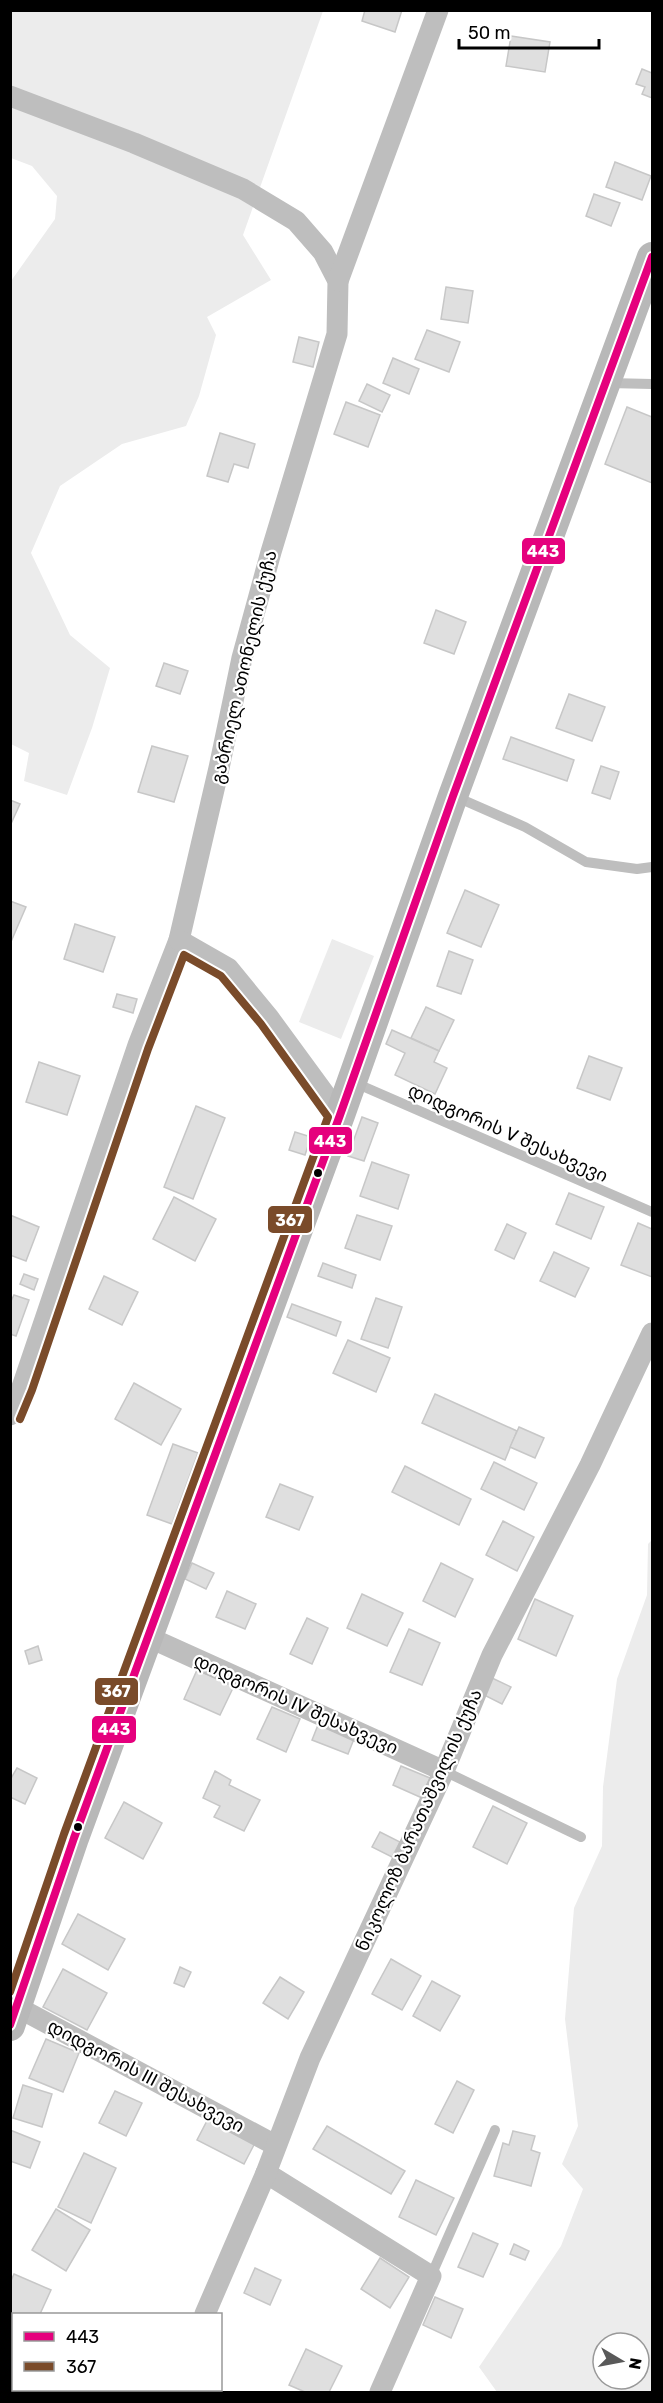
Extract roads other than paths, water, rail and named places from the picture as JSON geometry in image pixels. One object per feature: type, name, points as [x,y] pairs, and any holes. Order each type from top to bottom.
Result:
[{"type":"street","points":[[338,280],[438,10]]},
{"type":"street","name":"გაბრიელ ათონელის ქუჩა","points":[[10,96],[134,143],[243,189],[296,221],[323,252],[338,280],[337,334],[271,552],[242,658],[179,940],[138,1045],[22,1387],[10,1415]]},
{"type":"street","points":[[14,2017],[74,1838],[652,256]]},
{"type":"street","points":[[179,940],[228,968],[269,1018],[340,1115]]},
{"type":"street","name":"ნიკოლოზ ბარათაშვილის ქუჩა","points":[[205,2313],[266,2173],[310,2058],[444,1771],[492,1655],[590,1465],[652,1333]]},
{"type":"street","name":"დიდგორის IV შესახვევი","points":[[148,1637],[444,1771]]},
{"type":"street","name":"დიდგორის III შესახვევი","points":[[14,2017],[275,2145]]},
{"type":"street","points":[[266,2173],[431,2276],[380,2392]]},
{"type":"lane","points":[[604,383],[652,384]]},
{"type":"lane","points":[[453,796],[525,827],[586,862],[637,869],[652,867]]},
{"type":"lane","name":"დიდგორის V შესახვევი","points":[[352,1081],[652,1212]]},
{"type":"lane","points":[[444,1771],[581,1837]]},
{"type":"lane","points":[[431,2276],[495,2130]]}]
